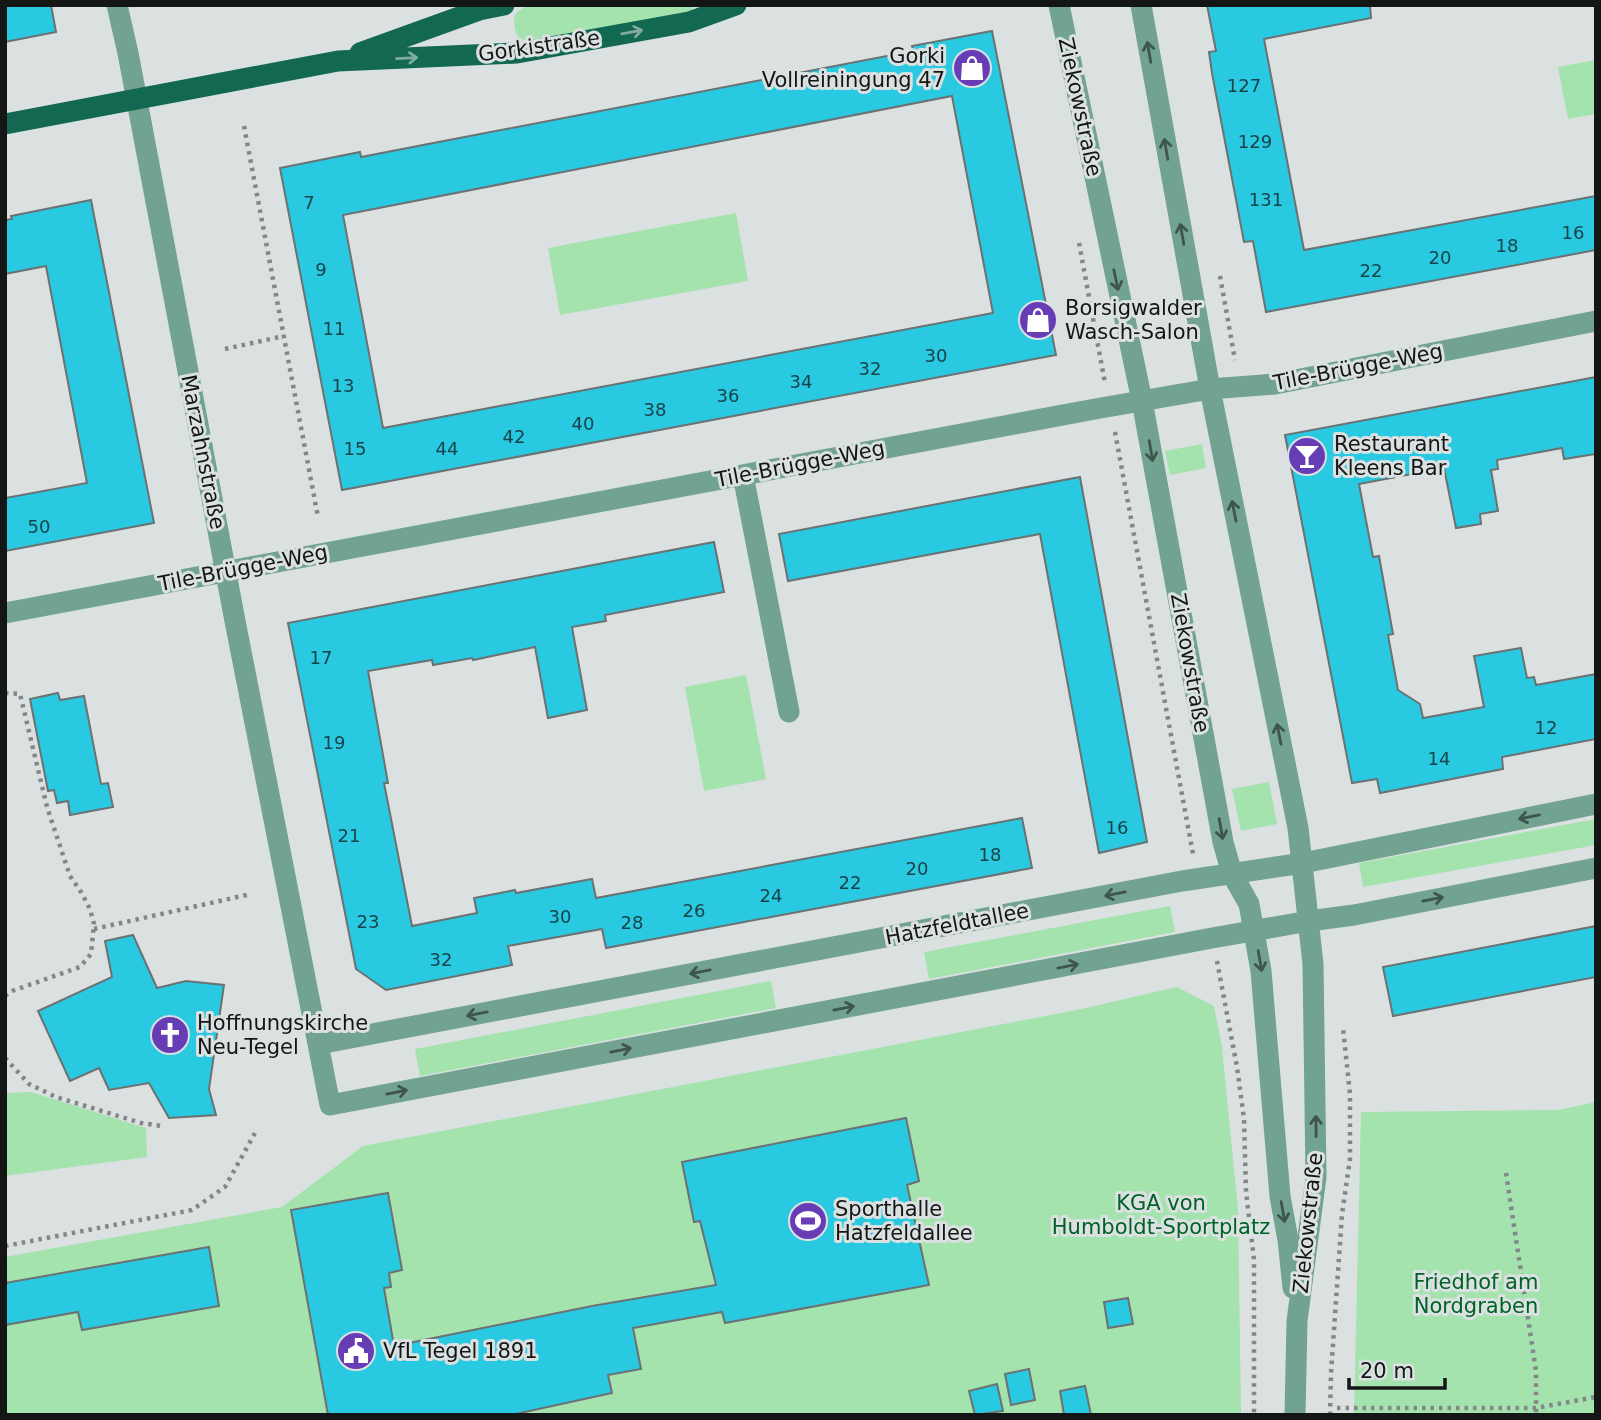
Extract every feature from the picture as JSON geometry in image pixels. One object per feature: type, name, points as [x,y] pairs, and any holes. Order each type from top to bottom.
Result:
[{"type":"main road","name":"Gorkistraße","points":[[338,61],[480,10],[504,5]]},
{"type":"main road","name":"Gorkistraße","points":[[5,124],[338,61],[517,53],[689,22],[736,5]]},
{"type":"street","name":"Marzahnstraße","points":[[117,5],[330,1105],[1212,938]]},
{"type":"street","name":"Ziekowstraße","points":[[1059,5],[1142,401],[1223,842],[1232,874],[1249,904],[1254,930],[1261,971],[1280,1196],[1297,1321]]},
{"type":"street","name":"Ziekowstraße","points":[[1141,5],[1210,390],[1303,863],[1313,964],[1316,1177],[1297,1321],[1296,1415]]},
{"type":"street","name":"Tile-Brügge-Weg","points":[[5,613],[1142,401],[1210,390],[1275,384],[1596,321]]},
{"type":"street","points":[[743,475],[789,712]]},
{"type":"street","name":"Hatzfeldtallee","points":[[319,1044],[1199,879],[1303,863],[1596,804]]},
{"type":"street","points":[[1212,938],[1354,915],[1596,867]]},
{"type":"path","points":[[244,126],[318,517]]},
{"type":"path","points":[[1077,235],[1181,796],[1199,879]]},
{"type":"path","points":[[225,349],[284,336]]},
{"type":"path","points":[[5,693],[20,694],[47,807],[70,876],[90,909],[94,924],[91,954],[80,967],[12,991],[5,996]]},
{"type":"path","points":[[94,929],[251,894]]},
{"type":"path","points":[[1212,938],[1237,1067],[1244,1119],[1246,1192],[1254,1259],[1254,1415]]},
{"type":"path","points":[[5,1058],[29,1084],[56,1097],[141,1123],[162,1126]]},
{"type":"path","points":[[5,1246],[192,1210],[225,1187],[255,1133]]},
{"type":"path","points":[[1506,1173],[1536,1371],[1536,1415]]},
{"type":"path","points":[[1337,1408],[1535,1408],[1596,1397]]},
{"type":"green space","points":[[532,5],[695,5],[690,12],[533,43],[518,35],[514,18],[521,9]]},
{"type":"green space","points":[[1596,60],[1596,114],[1568,119],[1558,67]]},
{"type":"green space","points":[[736,213],[748,281],[560,315],[548,248]]},
{"type":"green space","points":[[1202,444],[1206,468],[1170,475],[1165,451]]},
{"type":"green space","points":[[746,675],[766,779],[704,791],[685,687]]},
{"type":"green space","points":[[1269,782],[1277,824],[1241,831],[1232,789]]},
{"type":"green space","points":[[1596,819],[1596,845],[1363,887],[1359,863]]},
{"type":"green space","points":[[1170,906],[1175,932],[929,979],[924,952]]},
{"type":"green space","points":[[771,981],[776,1008],[420,1076],[415,1049]]},
{"type":"green space","name":"KGA von Humboldt-Sportplatz","points":[[1177,987],[1214,1006],[1222,1047],[1238,1210],[1241,1415],[5,1415],[5,1257],[282,1207],[363,1146],[1077,1010]]},
{"type":"green space","points":[[31,1092],[146,1128],[147,1157],[5,1176],[5,1093]]},
{"type":"green space","name":"Friedhof am Nordgraben","points":[[1596,1102],[1596,1415],[1354,1415],[1361,1112],[1558,1110]]},
{"type":"building","points":[[5,5],[51,5],[56,32],[5,42]]},
{"type":"building","points":[[1207,5],[1370,5],[1371,18],[1264,39],[1304,250],[1596,196],[1596,250],[1266,312],[1253,241],[1244,242],[1212,73],[1209,52],[1216,51]]},
{"type":"building","points":[[992,31],[1056,355],[342,490],[280,168],[360,152],[361,157],[913,51],[912,46]],"holes":[[[952,96],[993,313],[383,428],[343,215]]]},
{"type":"building","points":[[91,200],[154,523],[5,551],[5,498],[87,483],[46,266],[5,274],[5,220],[12,219],[11,216]]},
{"type":"building","points":[[1596,377],[1596,454],[1564,459],[1562,448],[1497,460],[1498,469],[1491,470],[1498,511],[1480,514],[1481,524],[1456,528],[1444,468],[1359,484],[1373,557],[1379,556],[1393,634],[1388,635],[1398,690],[1420,704],[1423,718],[1484,707],[1474,656],[1521,648],[1527,678],[1534,677],[1536,685],[1596,674],[1596,739],[1502,757],[1503,769],[1380,793],[1377,779],[1352,783],[1285,435]]},
{"type":"building","points":[[1080,477],[1147,842],[1099,853],[1040,534],[788,581],[779,534]]},
{"type":"building","points":[[714,542],[724,592],[605,615],[606,621],[572,627],[587,710],[548,718],[535,647],[473,660],[472,658],[433,665],[432,660],[368,671],[388,783],[384,783],[412,926],[477,913],[474,898],[515,890],[516,893],[592,879],[596,898],[1022,818],[1032,868],[606,948],[602,929],[508,946],[512,965],[386,990],[356,969],[288,623]]},
{"type":"building","points":[[58,693],[60,700],[84,696],[101,784],[108,783],[113,807],[70,815],[68,801],[57,803],[54,790],[48,791],[30,699]]},
{"type":"building","points":[[1596,926],[1596,977],[1393,1016],[1383,967]]},
{"type":"building","name":"Hoffnungskirche Neu-Tegel","points":[[133,935],[157,988],[186,981],[224,985],[209,1089],[216,1115],[169,1118],[149,1083],[109,1090],[99,1068],[70,1081],[38,1011],[112,977],[105,941]]},
{"type":"building","points":[[906,1118],[919,1181],[907,1185],[929,1285],[725,1323],[722,1312],[633,1328],[641,1369],[608,1375],[612,1393],[511,1415],[328,1415],[291,1210],[388,1193],[402,1270],[389,1273],[391,1287],[384,1288],[394,1346],[592,1306],[716,1285],[700,1221],[694,1222],[682,1162]]},
{"type":"building","points":[[209,1247],[219,1306],[82,1330],[78,1312],[5,1325],[5,1283]]},
{"type":"building","points":[[1128,1298],[1133,1324],[1108,1328],[1104,1302]]},
{"type":"building","points":[[1029,1369],[1035,1400],[1011,1405],[1005,1374]]},
{"type":"building","points":[[997,1384],[1003,1411],[975,1415],[969,1391]]},
{"type":"building","points":[[1085,1386],[1091,1415],[1064,1415],[1060,1391]]},
{"type":"place","name":"Gorki Vollreiningung 47","points":[[972,68]]},
{"type":"place","name":"Borsigwalder Wasch-Salon","points":[[1038,320]]},
{"type":"place","name":"Restaurant Kleens Bar","points":[[1307,456]]},
{"type":"place","name":"Hoffnungskirche Neu-Tegel","points":[[170,1035]]},
{"type":"place","name":"Sporthalle Hatzfeldallee","points":[[808,1221]]},
{"type":"place","name":"VfL Tegel 1891","points":[[356,1351]]}]
